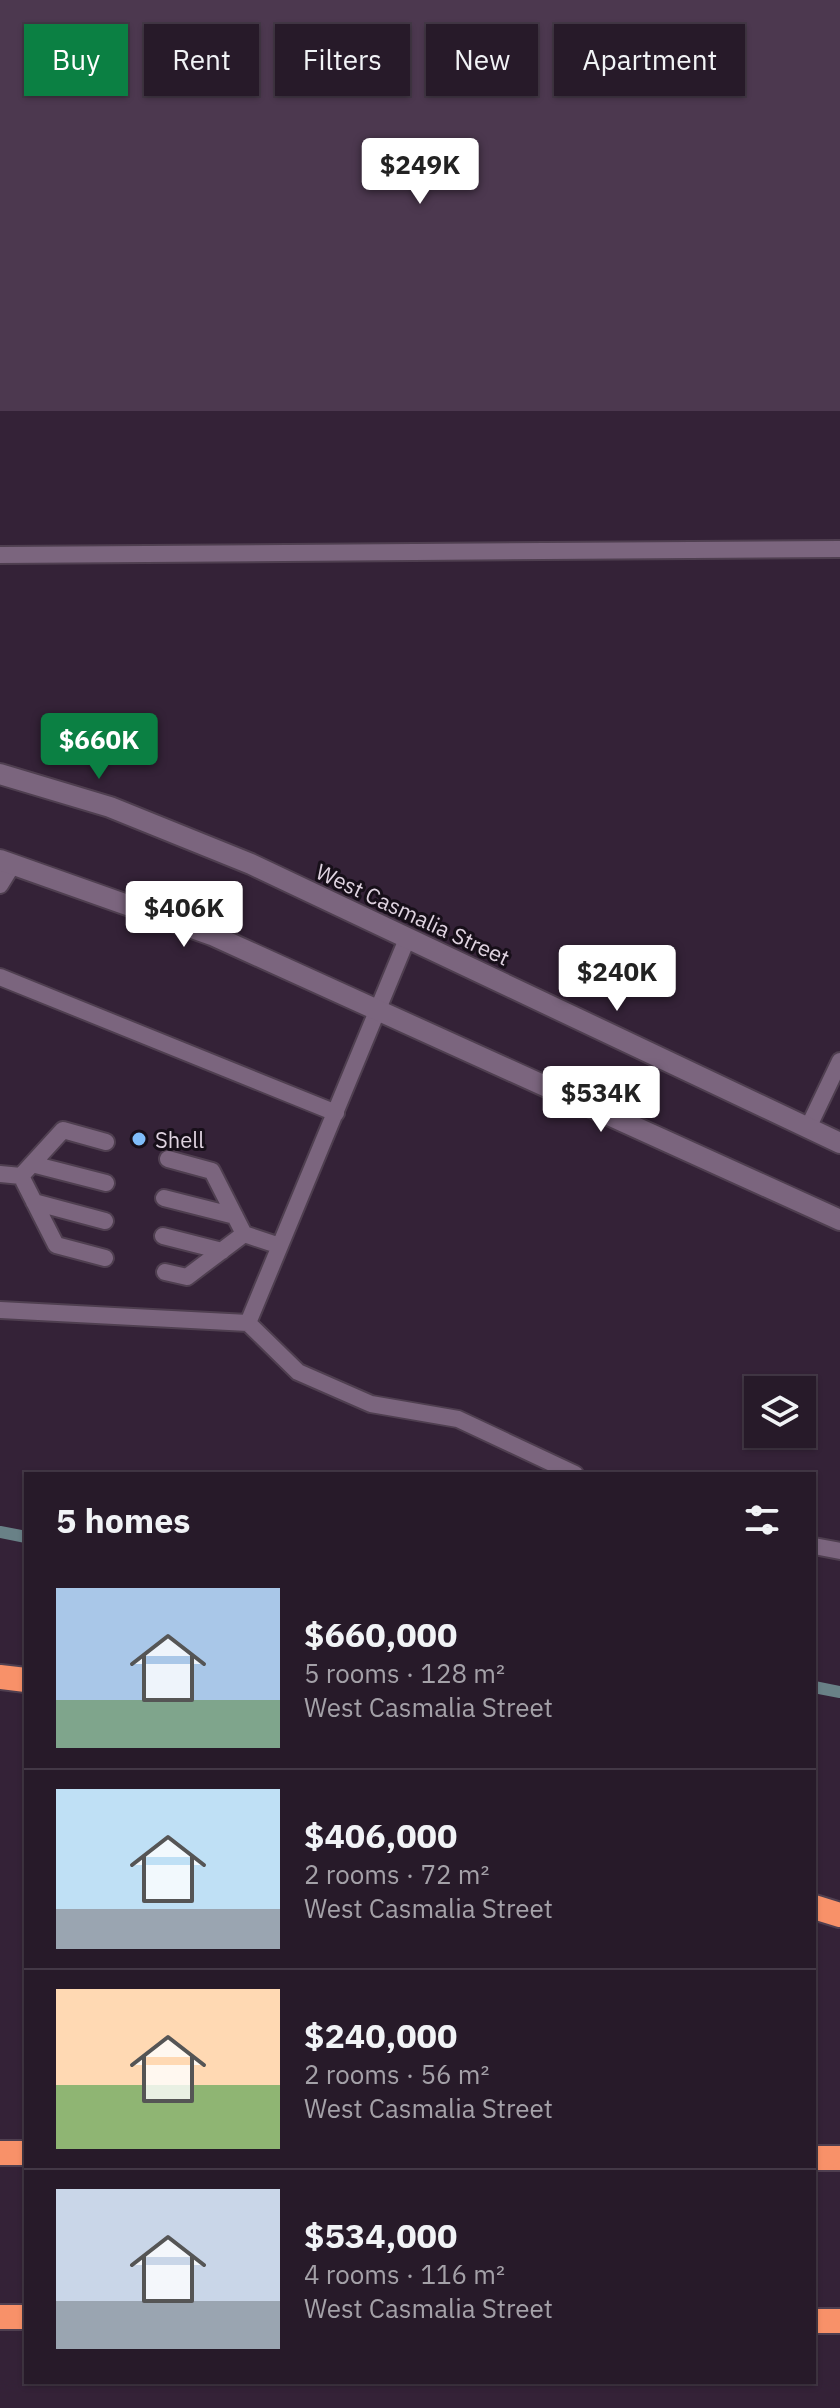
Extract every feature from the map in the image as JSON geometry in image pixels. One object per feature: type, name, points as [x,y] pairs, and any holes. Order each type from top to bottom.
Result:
[{"type":"highway","points":[[0,1677],[24,1680]]},
{"type":"highway","points":[[816,1908],[840,1915]]},
{"type":"highway","points":[[0,2153],[24,2153]]},
{"type":"highway","points":[[816,2158],[840,2158]]},
{"type":"highway","points":[[0,2317],[24,2317]]},
{"type":"highway","points":[[816,2321],[840,2321]]},
{"type":"street","name":"West Casmalia Street","points":[[0,774],[110,807],[251,864],[840,1143]]},
{"type":"street","points":[[7,862],[212,935],[840,1220]]},
{"type":"lane","points":[[0,555],[840,549]]},
{"type":"lane","points":[[0,885],[7,862]]},
{"type":"lane","points":[[248,1323],[407,939]]},
{"type":"lane","points":[[0,977],[336,1113]]},
{"type":"lane","points":[[808,1128],[840,1061]]},
{"type":"lane","points":[[27,1170],[63,1130],[106,1142]]},
{"type":"lane","points":[[168,1159],[212,1171],[244,1234],[280,1246]]},
{"type":"lane","points":[[27,1170],[34,1202],[56,1245],[105,1258]]},
{"type":"lane","points":[[0,1174],[27,1170],[106,1183]]},
{"type":"lane","points":[[164,1198],[235,1216]]},
{"type":"lane","points":[[34,1202],[105,1221]]},
{"type":"lane","points":[[165,1272],[187,1277],[244,1234]]},
{"type":"lane","points":[[163,1236],[222,1251]]},
{"type":"lane","points":[[0,1310],[248,1323],[298,1372],[371,1404],[458,1419],[571,1472]]},
{"type":"lane","points":[[816,1546],[840,1551]]},
{"type":"building","points":[[0,0],[840,0],[840,411],[0,411]]},
{"type":"waterway","points":[[0,1532],[24,1537]]},
{"type":"waterway","points":[[816,1687],[840,1692]]},
{"type":"place","name":"Shell","points":[[139,1139]]}]
